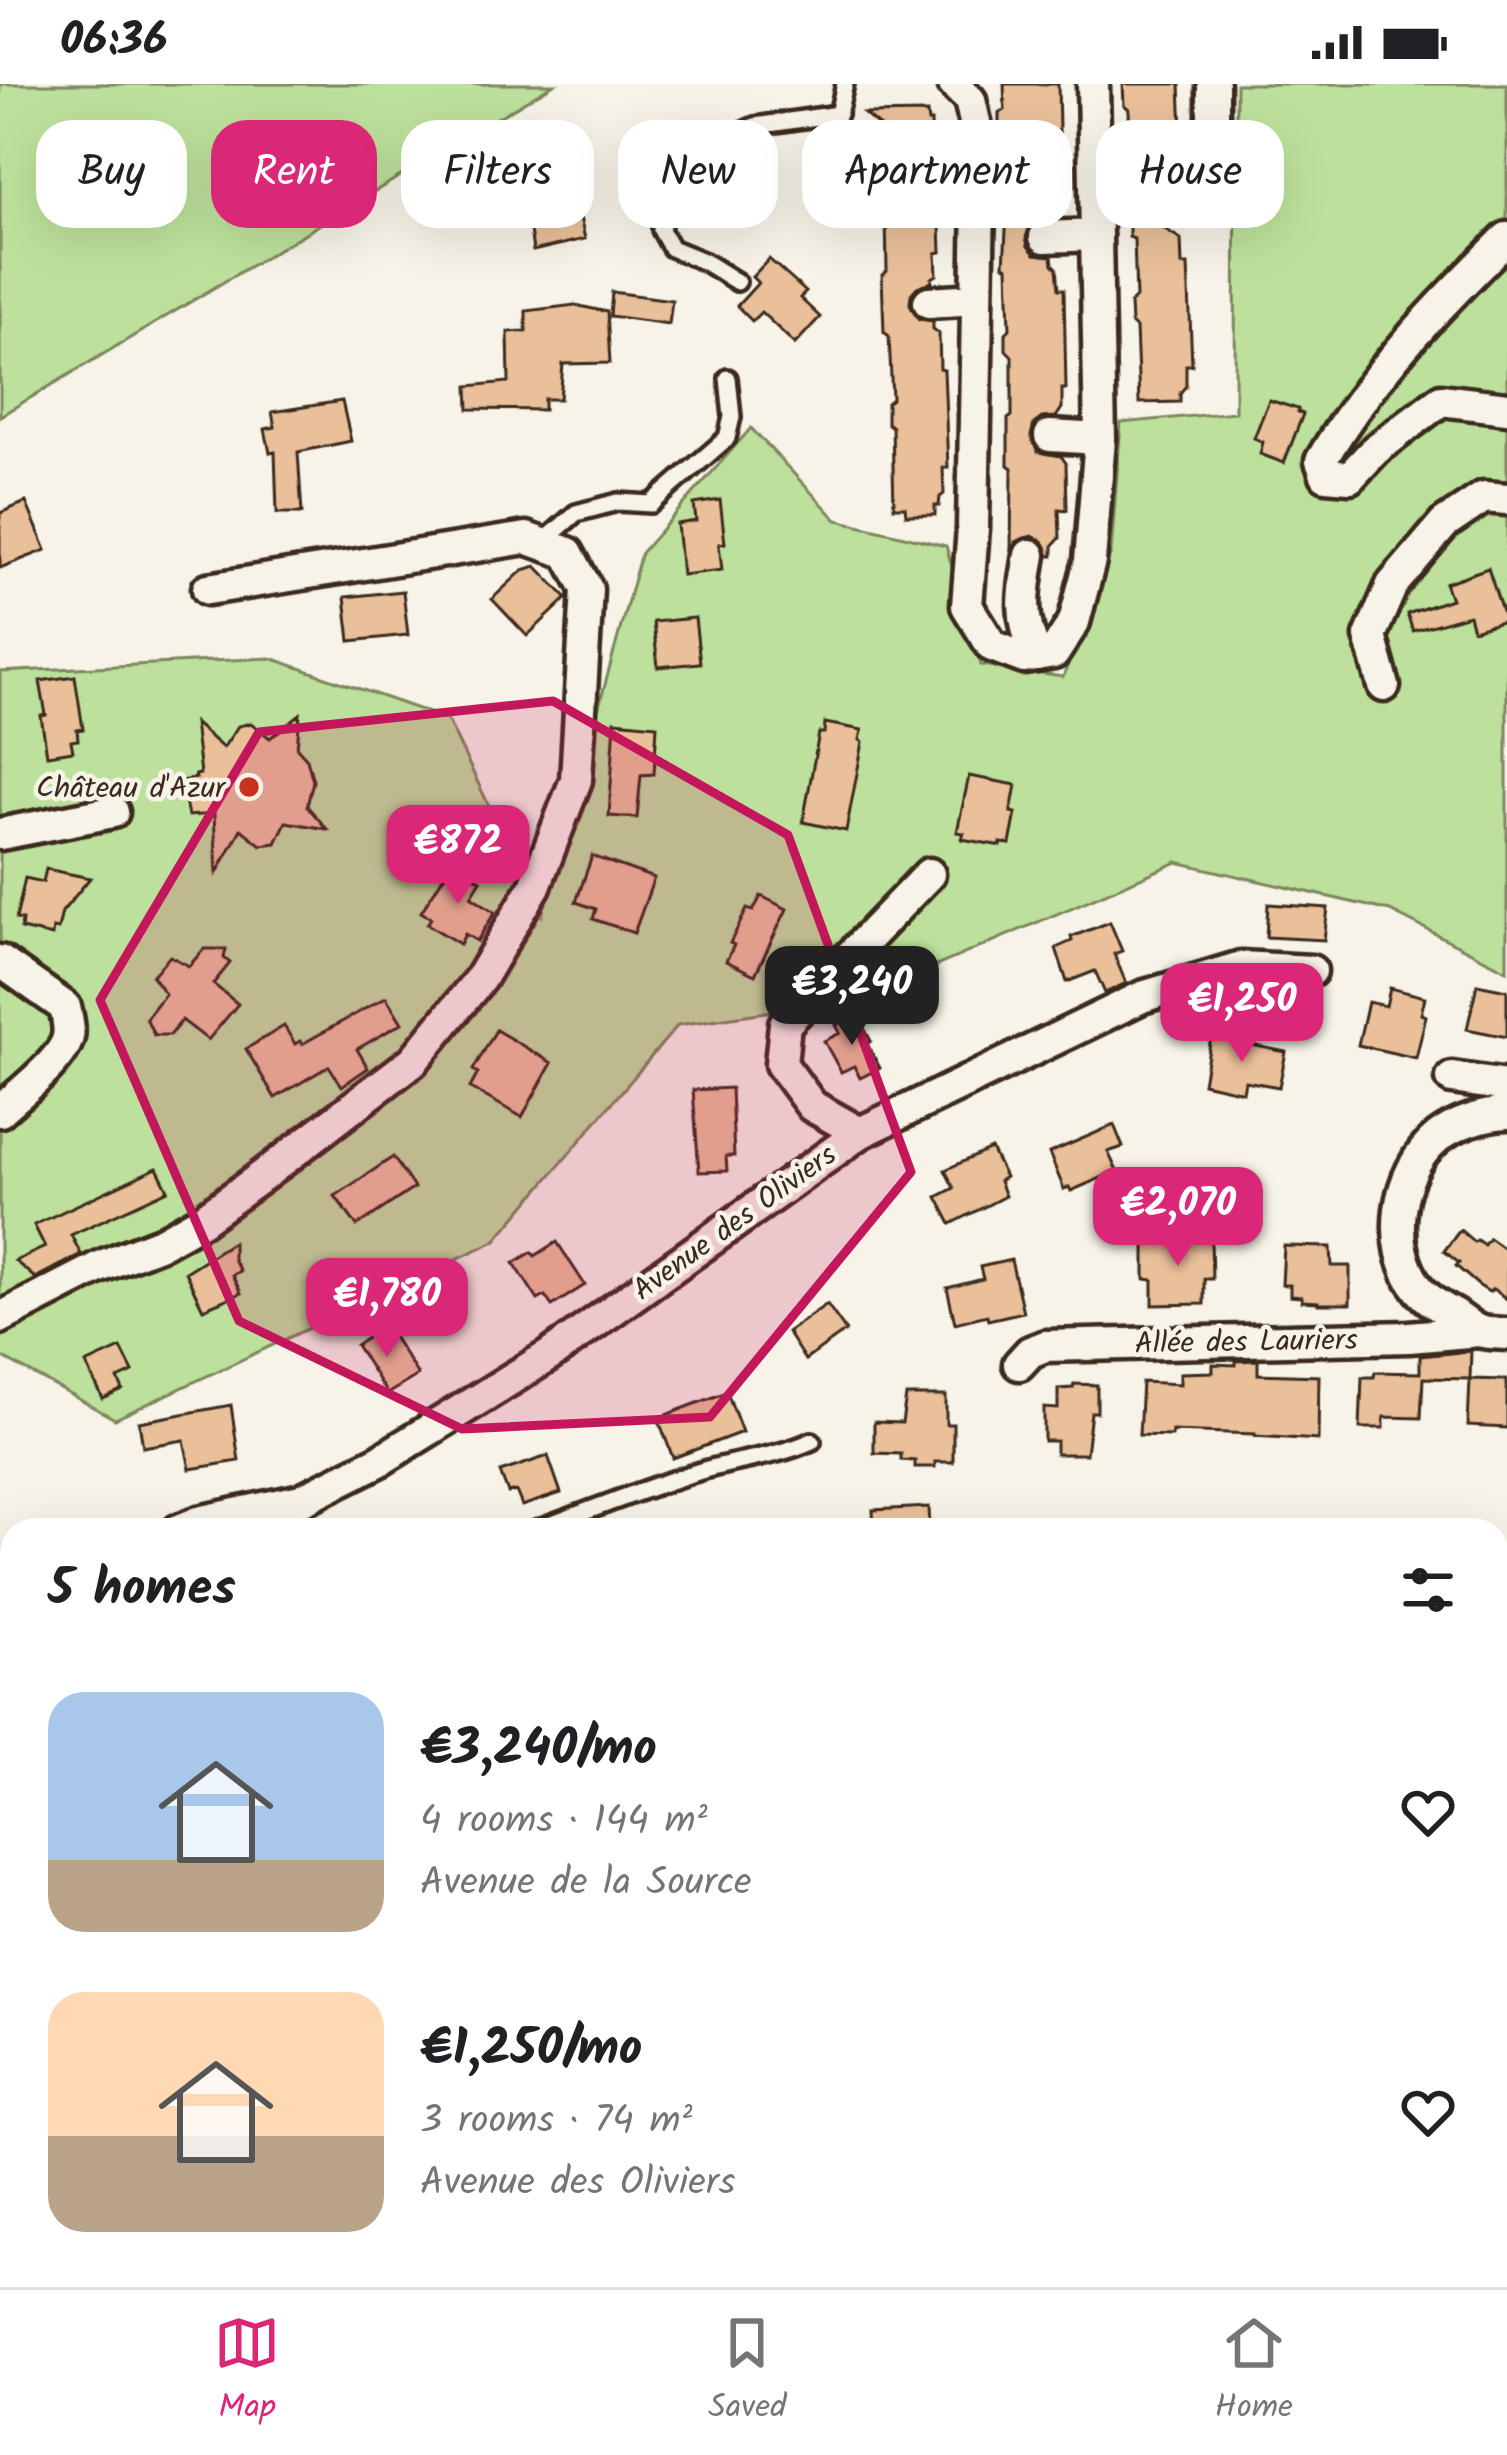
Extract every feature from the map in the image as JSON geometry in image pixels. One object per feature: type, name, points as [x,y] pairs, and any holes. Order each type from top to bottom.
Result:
[{"type":"street","points":[[954,84],[970,100],[980,144],[973,528],[967,605],[992,646],[1024,658],[1054,652],[1075,622],[1090,561],[1100,440],[1093,84]]},
{"type":"street","points":[[1213,84],[1213,120]]},
{"type":"street","points":[[1045,237],[1096,235]]},
{"type":"street","points":[[1507,238],[1432,311],[1341,426],[1321,461],[1326,475],[1350,477],[1375,450],[1442,400],[1507,408]]},
{"type":"street","points":[[929,302],[977,299]]},
{"type":"street","points":[[1050,436],[1100,440]]},
{"type":"street","points":[[1384,686],[1370,636],[1392,585],[1444,524],[1484,497],[1507,499]]},
{"type":"street","points":[[0,1318],[202,1220],[413,1061],[480,979],[535,886],[575,780],[587,589],[568,553],[526,538],[208,589]]},
{"type":"street","points":[[1030,554],[1022,598],[1025,632],[1037,656]]},
{"type":"street","points":[[0,834],[113,812]]},
{"type":"street","points":[[860,1133],[812,1106],[782,1064],[785,1024],[929,874]]},
{"type":"street","points":[[0,961],[65,1007],[68,1026],[67,1042],[56,1058],[0,1111]]},
{"type":"street","name":"Avenue des Oliviers","points":[[218,1518],[301,1500],[379,1461],[550,1354],[860,1133],[1142,997],[1240,967],[1311,971]]},
{"type":"street","points":[[1452,1078],[1507,1086]]},
{"type":"street","points":[[1493,1333],[1432,1302],[1419,1289],[1400,1244],[1400,1218],[1410,1173],[1438,1137],[1471,1121],[1507,1113]]},
{"type":"street","name":"Allée des Lauriers","points":[[1019,1364],[1030,1352],[1045,1346],[1493,1333]]},
{"type":"lane","points":[[736,282],[671,248],[661,230],[668,197],[686,170],[721,140],[754,126],[838,113],[845,84]]},
{"type":"lane","points":[[542,543],[575,513],[618,502],[651,503],[727,438],[732,417],[728,378]]},
{"type":"lane","points":[[570,1518],[696,1473],[812,1441]]},
{"type":"highlighted area","points":[[553,701],[788,835],[911,1172],[710,1417],[462,1429],[239,1321],[100,1000],[259,732]]},
{"type":"green space","points":[[0,84],[554,84],[494,120],[401,120],[401,176],[377,190],[377,120],[211,120],[211,228],[314,228],[0,416]]},
{"type":"green space","points":[[1236,84],[1507,84],[1507,970],[1390,911],[1177,862],[862,998],[678,1025],[495,1241],[115,1419],[0,1356],[0,672],[271,658],[447,719],[542,915],[641,553],[751,428],[837,520],[946,546],[981,665],[1063,677],[1111,553],[1121,423],[1235,412],[1236,228],[1284,228],[1284,120],[1236,120]]},
{"type":"building","points":[[1004,84],[1058,84],[1059,120],[999,120],[999,113],[1005,110]]},
{"type":"building","points":[[1123,84],[1180,84],[1181,120],[1129,120]]},
{"type":"building","points":[[927,113],[928,120],[871,120],[864,114]]},
{"type":"building","points":[[530,228],[582,228],[585,239],[533,251]]},
{"type":"building","points":[[886,228],[940,228],[937,275],[917,287],[910,304],[919,319],[933,321],[939,333],[940,369],[944,370],[948,468],[943,468],[944,494],[935,515],[906,515],[905,507],[894,507],[892,427],[887,423],[887,403],[892,399],[889,336],[884,332],[882,275],[887,271]]},
{"type":"building","points":[[1006,228],[1030,228],[1028,246],[1035,254],[1052,256],[1059,289],[1064,289],[1066,389],[1062,389],[1062,408],[1056,417],[1034,424],[1031,436],[1038,452],[1061,456],[1066,463],[1067,510],[1059,509],[1060,538],[1053,546],[1053,556],[1043,541],[1032,536],[1016,542],[1011,551],[1008,419],[1012,416],[1012,356],[1006,350],[1010,329],[1008,267],[1004,265]]},
{"type":"building","points":[[1129,228],[1163,228],[1181,239],[1182,265],[1188,265],[1192,365],[1186,365],[1180,402],[1139,403],[1136,328],[1131,324],[1130,304],[1136,298],[1134,239],[1129,237]]},
{"type":"building","points":[[769,259],[806,292],[800,298],[820,317],[795,344],[761,312],[752,321],[737,306],[758,283],[752,277]]},
{"type":"building","points":[[612,292],[672,300],[669,324],[610,316]]},
{"type":"building","points":[[575,305],[607,312],[610,363],[563,364],[560,399],[544,399],[544,410],[469,409],[468,386],[509,382],[508,332],[526,331],[526,311]]},
{"type":"building","points":[[1269,400],[1303,414],[1284,463],[1260,454],[1263,442],[1254,438]]},
{"type":"building","points":[[342,401],[351,441],[298,452],[302,513],[277,513],[275,452],[270,453],[265,429],[275,427],[272,412]]},
{"type":"building","points":[[720,500],[725,543],[719,544],[722,570],[682,575],[677,524],[696,521],[694,504]]},
{"type":"building","points":[[26,502],[46,550],[0,568],[0,513]]},
{"type":"building","points":[[536,566],[567,598],[527,636],[492,599],[523,570]]},
{"type":"building","points":[[1488,568],[1505,621],[1473,630],[1469,615],[1413,631],[1407,614],[1451,599],[1445,583]]},
{"type":"building","points":[[403,591],[408,635],[350,641],[345,597]]},
{"type":"building","points":[[695,618],[700,663],[658,667],[653,622]]},
{"type":"building","points":[[75,676],[83,729],[77,730],[78,740],[71,741],[73,751],[47,755],[40,681]]},
{"type":"building","name":"Château d'Azur","points":[[300,714],[297,748],[307,759],[313,781],[307,806],[327,829],[286,822],[276,843],[261,845],[241,829],[217,873],[214,814],[188,816],[181,781],[200,774],[194,723],[223,748],[238,726],[251,723],[270,738]]},
{"type":"building","points":[[615,721],[657,725],[654,774],[641,775],[637,818],[609,816]]},
{"type":"building","points":[[825,723],[862,730],[846,831],[803,822],[819,733],[824,733]]},
{"type":"building","points":[[969,776],[1016,785],[1010,844],[962,839],[964,833],[957,832]]},
{"type":"building","points":[[592,856],[654,878],[634,933],[593,919],[596,909],[576,902]]},
{"type":"building","points":[[452,863],[481,880],[471,896],[495,912],[477,941],[465,934],[460,944],[427,924],[431,918],[421,912]]},
{"type":"building","points":[[46,869],[90,878],[62,912],[52,936],[21,929],[22,920],[16,919],[25,878],[43,882]]},
{"type":"building","points":[[761,896],[787,909],[755,975],[726,961],[747,909],[753,911]]},
{"type":"building","points":[[1268,904],[1328,908],[1324,940],[1266,937]]},
{"type":"building","points":[[1110,922],[1122,951],[1114,954],[1126,983],[1105,993],[1095,971],[1067,982],[1056,948]]},
{"type":"building","points":[[204,949],[226,949],[224,958],[230,963],[213,984],[238,1004],[208,1040],[182,1020],[170,1035],[154,1035],[146,1018],[165,994],[152,976],[170,956],[189,966]]},
{"type":"building","points":[[1477,984],[1507,990],[1507,1037],[1467,1029]]},
{"type":"building","points":[[1390,988],[1425,997],[1421,1014],[1426,1016],[1416,1058],[1358,1045],[1368,1002],[1386,1006]]},
{"type":"building","points":[[386,997],[402,1023],[357,1049],[368,1068],[342,1086],[329,1066],[275,1098],[246,1049],[284,1026],[295,1044],[302,1044]]},
{"type":"building","points":[[857,1015],[880,1068],[860,1078],[854,1066],[841,1072],[824,1041],[840,1033],[836,1025]]},
{"type":"building","points":[[496,1030],[552,1063],[522,1117],[470,1088],[478,1073],[473,1070]]},
{"type":"building","points":[[1211,1037],[1286,1052],[1279,1087],[1245,1081],[1243,1092],[1203,1083]]},
{"type":"building","points":[[731,1088],[734,1156],[726,1156],[727,1171],[699,1172],[693,1090]]},
{"type":"building","points":[[1114,1125],[1123,1147],[1108,1152],[1117,1171],[1071,1191],[1064,1189],[1049,1153]]},
{"type":"building","points":[[991,1149],[1005,1177],[999,1181],[1005,1196],[951,1224],[937,1197],[954,1188],[945,1170]]},
{"type":"building","points":[[393,1157],[414,1188],[357,1226],[335,1196]]},
{"type":"building","points":[[157,1168],[168,1190],[71,1235],[81,1254],[35,1278],[15,1261],[45,1247],[34,1225]]},
{"type":"building","points":[[1460,1230],[1474,1242],[1484,1245],[1489,1238],[1507,1251],[1507,1299],[1478,1285],[1444,1251]]},
{"type":"building","points":[[1145,1238],[1211,1238],[1212,1279],[1204,1279],[1204,1304],[1153,1305],[1153,1280],[1145,1279]]},
{"type":"building","points":[[233,1242],[233,1259],[240,1271],[232,1275],[241,1293],[203,1309],[185,1272]]},
{"type":"building","points":[[557,1242],[585,1285],[552,1306],[545,1296],[538,1300],[514,1263]]},
{"type":"building","points":[[1284,1246],[1331,1247],[1332,1266],[1350,1266],[1350,1304],[1318,1304],[1290,1296],[1290,1285],[1282,1285]]},
{"type":"building","points":[[1011,1260],[1023,1312],[955,1323],[947,1288],[983,1279],[980,1267]]},
{"type":"building","points":[[827,1304],[846,1331],[805,1360],[787,1332]]},
{"type":"building","points":[[386,1326],[418,1375],[387,1394],[356,1345]]},
{"type":"building","points":[[121,1348],[133,1372],[118,1379],[123,1390],[103,1399],[86,1364]]},
{"type":"building","points":[[1471,1351],[1470,1379],[1423,1378],[1421,1418],[1384,1417],[1384,1428],[1360,1428],[1362,1377],[1374,1377],[1375,1372],[1420,1373],[1420,1356]]},
{"type":"building","points":[[1258,1360],[1258,1374],[1319,1376],[1318,1440],[1172,1431],[1171,1436],[1139,1435],[1142,1382],[1180,1384],[1180,1373],[1213,1372],[1213,1364]]},
{"type":"building","points":[[1470,1379],[1507,1380],[1507,1428],[1468,1426]]},
{"type":"building","points":[[1097,1385],[1097,1412],[1091,1412],[1086,1454],[1056,1454],[1056,1441],[1044,1441],[1044,1408],[1058,1409],[1058,1389]]},
{"type":"building","points":[[727,1392],[742,1432],[673,1458],[658,1418]]},
{"type":"building","points":[[906,1396],[946,1396],[946,1424],[953,1424],[953,1462],[915,1467],[915,1461],[901,1460],[901,1454],[874,1453],[874,1422],[902,1423]]},
{"type":"building","points":[[231,1405],[239,1461],[190,1469],[184,1440],[143,1447],[139,1422]]},
{"type":"building","points":[[548,1456],[561,1493],[522,1506],[516,1491],[508,1493],[500,1472]]},
{"type":"building","points":[[929,1507],[929,1518],[873,1518],[873,1510]]},
{"type":"place","name":"Château d'Azur","points":[[249,787]]}]
